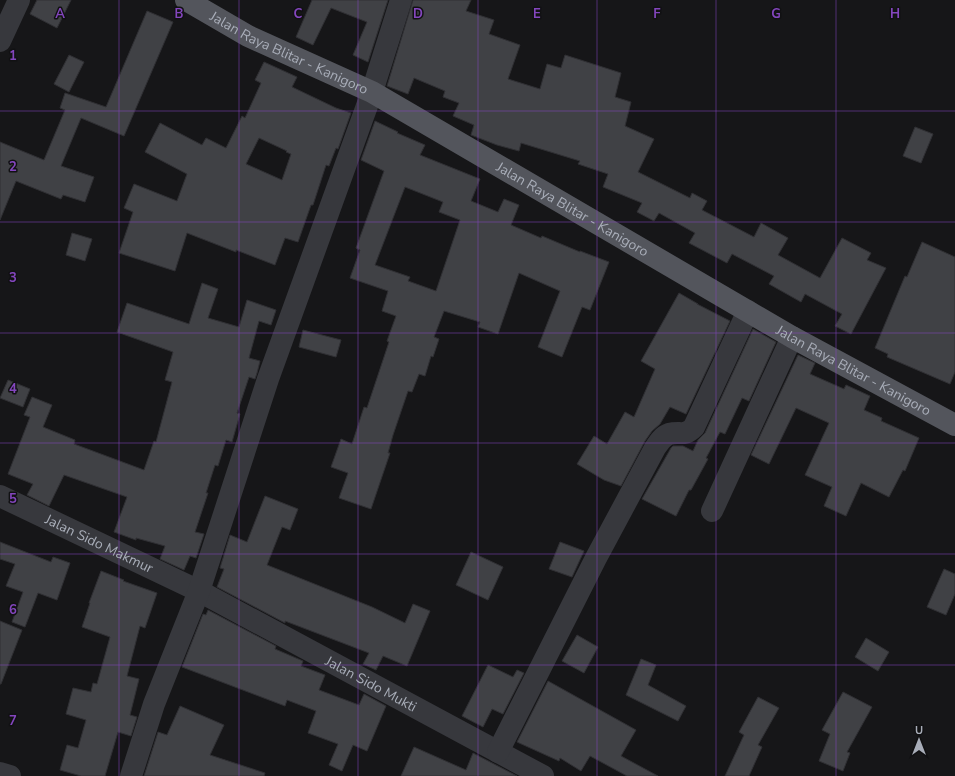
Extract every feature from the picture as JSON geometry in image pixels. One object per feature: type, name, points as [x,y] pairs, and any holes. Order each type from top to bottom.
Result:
[{"type":"main road","name":"Jalan Raya Blitar - Kanigoro","points":[[186,0],[248,36],[372,92],[792,337],[955,425]]},
{"type":"street","points":[[0,41],[18,0]]},
{"type":"street","points":[[131,776],[154,704],[199,591],[268,379],[372,92],[401,0]]},
{"type":"street","points":[[498,752],[596,558],[655,448],[661,439],[669,434],[682,434],[689,432],[694,427],[748,311]]},
{"type":"street","points":[[712,511],[792,337]]},
{"type":"street","name":"Jalan Sido Makmur","points":[[0,496],[199,591]]},
{"type":"street","name":"Jalan Sido Mukti","points":[[199,591],[543,776]]},
{"type":"street","points":[[0,773],[10,776]]},
{"type":"building","points":[[37,0],[71,0],[57,28],[30,14]]},
{"type":"building","points":[[312,0],[388,0],[368,62],[353,55],[367,22],[331,8],[313,45],[296,37]]},
{"type":"building","points":[[413,0],[471,0],[466,11],[494,20],[489,34],[520,45],[508,79],[540,89],[547,64],[561,68],[565,55],[621,73],[615,97],[631,102],[625,126],[654,139],[638,172],[690,198],[692,193],[707,201],[702,210],[754,237],[761,223],[788,238],[778,255],[820,278],[842,238],[871,253],[867,260],[886,268],[851,334],[835,326],[842,314],[805,294],[801,302],[769,284],[774,276],[732,254],[727,263],[689,243],[695,233],[659,213],[654,221],[637,212],[642,203],[603,187],[608,174],[578,164],[580,161],[521,143],[519,151],[497,145],[471,135],[474,125],[453,116],[459,103],[443,97],[445,91],[414,78],[408,94],[387,86]]},
{"type":"building","points":[[147,11],[173,22],[124,136],[81,118],[61,166],[94,177],[85,202],[63,195],[61,199],[16,181],[0,220],[0,142],[44,160],[65,110],[60,108],[65,93],[106,107]]},
{"type":"building","points":[[69,55],[84,62],[69,92],[54,84]]},
{"type":"building","points":[[264,62],[297,77],[292,87],[336,108],[351,113],[338,149],[336,148],[329,166],[326,165],[313,205],[311,205],[298,242],[285,238],[275,265],[187,233],[175,271],[119,253],[133,212],[124,208],[134,184],[177,201],[187,174],[145,152],[160,123],[202,145],[206,138],[226,148],[242,116],[245,118],[261,83],[255,80]],"holes":[[[259,138],[287,151],[286,152],[291,154],[282,180],[246,164]]]},
{"type":"building","points":[[375,121],[398,132],[397,133],[425,145],[420,155],[480,179],[471,201],[498,212],[504,199],[519,205],[511,225],[541,238],[542,236],[609,262],[590,310],[582,307],[562,357],[538,347],[560,291],[519,273],[498,334],[478,327],[480,322],[444,311],[434,337],[439,339],[433,357],[431,356],[425,376],[419,374],[412,392],[408,391],[393,435],[388,453],[390,453],[371,509],[339,498],[348,473],[331,467],[341,439],[352,444],[364,407],[367,408],[396,316],[382,311],[388,291],[350,278],[360,250],[356,248],[384,171],[361,160]],"holes":[[[405,187],[443,202],[439,212],[460,220],[436,291],[408,281],[410,277],[375,265]]]},
{"type":"building","points":[[915,127],[933,134],[921,163],[903,156]]},
{"type":"building","points":[[72,233],[92,239],[85,261],[66,255]]},
{"type":"building","points":[[922,242],[955,257],[955,372],[950,384],[887,357],[888,354],[875,348],[905,276],[907,277]]},
{"type":"building","points":[[202,283],[218,289],[208,318],[239,327],[247,300],[276,310],[271,325],[259,321],[249,358],[260,361],[257,373],[255,379],[249,377],[237,413],[240,414],[232,442],[226,440],[218,466],[215,465],[206,493],[208,493],[195,532],[204,534],[196,558],[190,556],[184,570],[160,559],[165,546],[136,538],[136,540],[114,532],[127,497],[64,475],[49,506],[27,495],[33,484],[8,474],[30,417],[24,415],[32,397],[52,405],[43,427],[75,440],[74,444],[144,470],[154,441],[156,442],[172,382],[165,380],[173,352],[117,332],[127,303],[189,324]]},
{"type":"building","points":[[679,293],[730,321],[686,414],[670,407],[660,424],[652,431],[645,441],[621,486],[604,480],[577,464],[594,436],[607,444],[625,412],[634,417],[655,369],[641,361]]},
{"type":"building","points":[[753,329],[776,342],[749,401],[742,398],[725,434],[720,432],[706,458],[708,459],[691,490],[689,490],[676,516],[642,499],[671,448],[673,446],[683,446],[693,451],[698,440],[705,433]]},
{"type":"building","points":[[303,330],[341,340],[336,357],[299,347]]},
{"type":"building","points":[[798,355],[815,363],[810,374],[844,389],[846,385],[870,396],[864,410],[882,418],[881,421],[919,438],[905,471],[903,470],[889,497],[861,483],[846,516],[824,506],[832,487],[805,475],[829,423],[796,408],[769,464],[751,455]]},
{"type":"building","points":[[8,380],[30,389],[23,407],[0,398]]},
{"type":"building","points":[[265,496],[298,509],[290,530],[282,527],[267,565],[372,607],[405,623],[413,604],[430,611],[407,666],[383,656],[376,670],[363,664],[369,653],[285,621],[285,623],[217,587],[224,569],[220,568],[230,535],[247,542]]},
{"type":"building","points":[[0,542],[51,562],[53,557],[70,563],[57,600],[38,593],[25,627],[12,622],[23,592],[6,586],[15,564],[0,559]]},
{"type":"building","points":[[560,542],[584,551],[572,577],[549,569]]},
{"type":"building","points":[[471,552],[503,567],[488,600],[456,585]]},
{"type":"building","points":[[944,569],[955,574],[955,594],[946,615],[927,607]]},
{"type":"building","points":[[101,571],[124,580],[123,581],[157,593],[145,628],[140,626],[127,676],[139,679],[130,715],[137,717],[131,736],[118,732],[105,776],[81,776],[60,770],[67,745],[78,748],[86,720],[66,714],[73,688],[91,692],[93,683],[97,684],[110,637],[82,627]]},
{"type":"building","points":[[208,610],[276,646],[275,649],[303,661],[301,666],[325,675],[319,690],[359,705],[364,694],[386,706],[367,751],[353,745],[342,771],[329,765],[338,744],[308,733],[316,711],[287,700],[285,706],[182,667],[203,614],[206,615]]},
{"type":"building","points":[[0,621],[22,630],[1,684],[0,684]]},
{"type":"building","points":[[577,635],[598,647],[584,673],[562,661]]},
{"type":"building","points":[[866,638],[889,652],[878,671],[855,657]]},
{"type":"building","points":[[641,659],[656,665],[648,685],[686,706],[678,721],[626,695]]},
{"type":"building","points":[[488,665],[513,677],[517,670],[524,673],[503,714],[492,709],[483,727],[462,716]]},
{"type":"building","points":[[548,681],[636,730],[621,756],[658,776],[627,776],[590,756],[581,771],[560,758],[559,761],[517,742]]},
{"type":"building","points":[[843,692],[872,707],[847,752],[850,753],[843,771],[819,761],[830,734],[822,730]]},
{"type":"building","points":[[758,697],[779,708],[758,745],[762,747],[749,776],[725,776],[744,735],[739,732]]},
{"type":"building","points":[[180,706],[224,725],[210,755],[265,773],[264,776],[144,776],[158,732],[167,735]]},
{"type":"building","points":[[414,747],[466,770],[473,753],[517,776],[401,776]]}]
